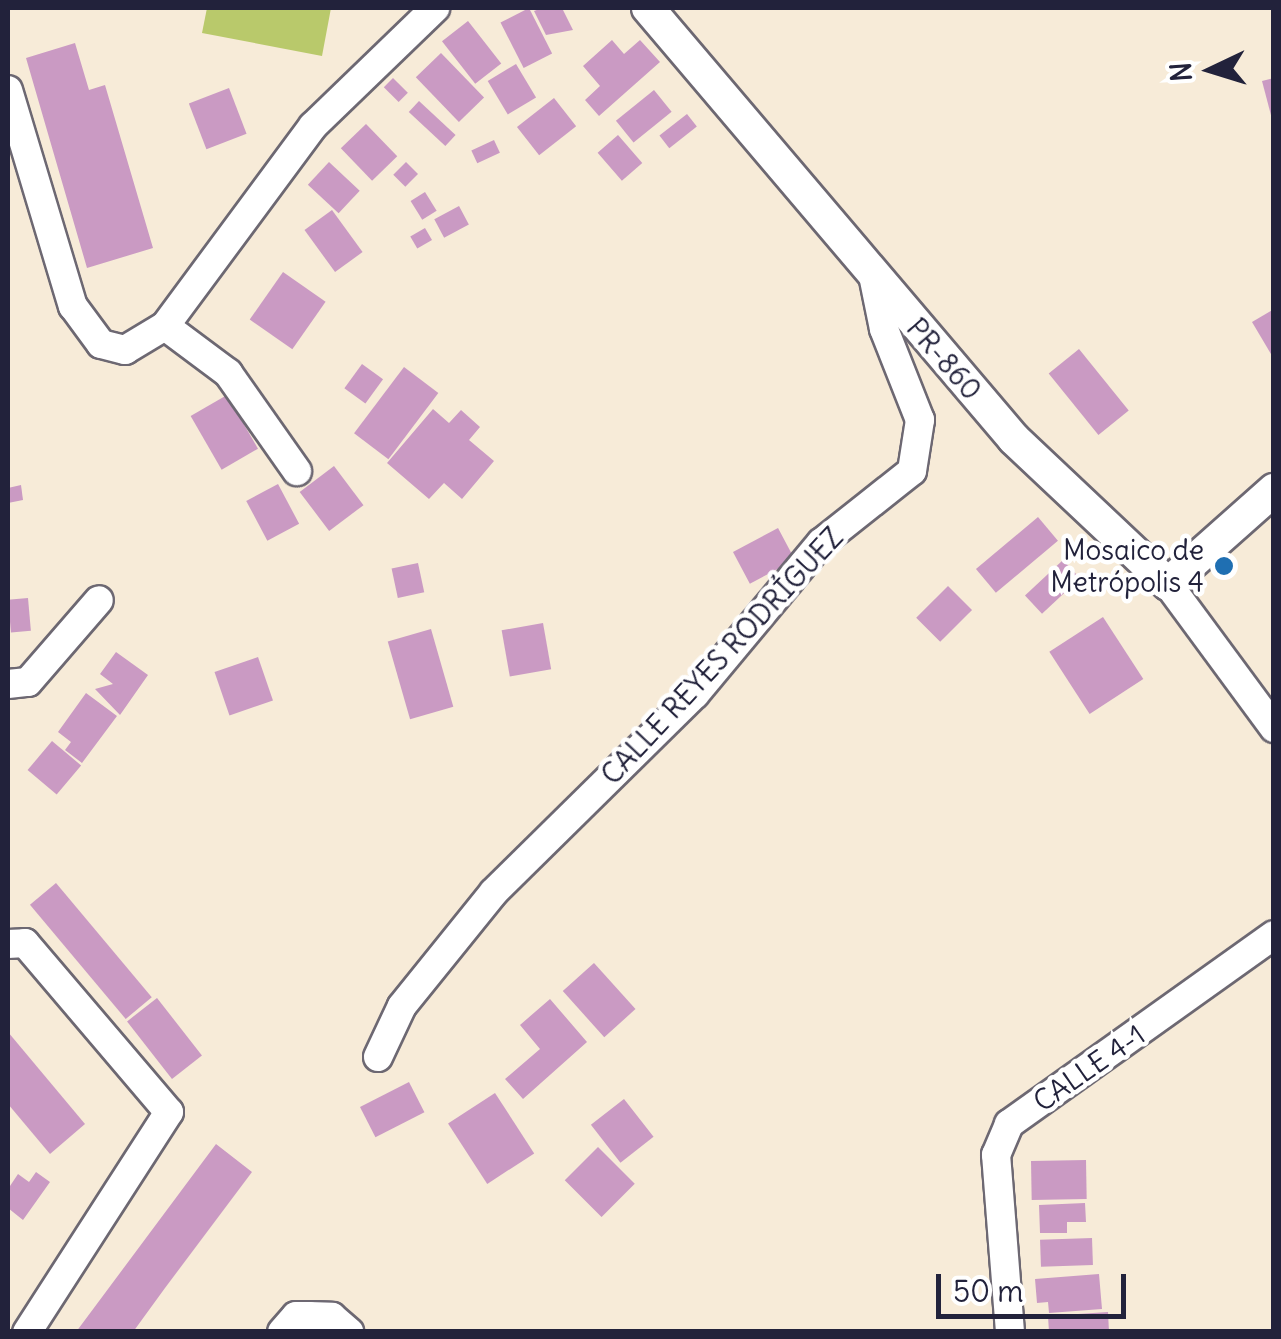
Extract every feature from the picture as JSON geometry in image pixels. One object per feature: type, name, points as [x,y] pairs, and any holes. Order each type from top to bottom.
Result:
[{"type":"street","points":[[8,90],[73,306],[112,352],[165,326],[313,126],[435,8]]},
{"type":"street","name":"PR-860","points":[[648,8],[1014,439],[1168,584]]},
{"type":"street","name":"CALLE REYES RODRÍGUEZ","points":[[378,1057],[402,1006],[494,892],[695,694],[821,543],[912,471],[920,420],[884,330],[873,275]]},
{"type":"street","points":[[165,326],[228,373],[298,471]]},
{"type":"street","points":[[1274,490],[1168,584],[1274,728]]},
{"type":"street","points":[[8,684],[28,682],[99,600]]},
{"type":"street","name":"CALLE 4-1","points":[[1010,1332],[996,1155],[1009,1124],[1274,935]]},
{"type":"street","points":[[8,944],[25,943],[169,1112],[27,1332]]},
{"type":"street","points":[[282,1332],[296,1316],[332,1317],[348,1332]]},
{"type":"green space","points":[[207,8],[331,8],[322,56],[202,33]]},
{"type":"building","points":[[529,8],[552,53],[524,68],[500,23]]},
{"type":"building","points":[[562,8],[573,30],[546,35],[534,11]]},
{"type":"building","points":[[468,21],[501,64],[475,84],[442,41]]},
{"type":"building","points":[[612,40],[624,54],[640,40],[660,62],[599,116],[585,100],[600,86],[583,66]]},
{"type":"building","points":[[75,43],[89,90],[105,85],[153,248],[87,268],[26,58]]},
{"type":"building","points":[[441,53],[484,98],[459,122],[416,77]]},
{"type":"building","points":[[516,64],[536,97],[508,114],[488,81]]},
{"type":"building","points":[[393,78],[408,93],[399,102],[384,87]]},
{"type":"building","points":[[1274,78],[1274,119],[1272,119],[1262,81]]},
{"type":"building","points":[[229,88],[247,134],[206,149],[189,103]]},
{"type":"building","points":[[654,90],[672,112],[634,143],[616,121]]},
{"type":"building","points":[[554,98],[576,126],[539,155],[517,127]]},
{"type":"building","points":[[419,101],[456,135],[445,146],[409,112]]},
{"type":"building","points":[[687,114],[697,127],[669,148],[659,136]]},
{"type":"building","points":[[366,124],[397,156],[372,181],[341,148]]},
{"type":"building","points":[[618,135],[642,163],[622,181],[598,153]]},
{"type":"building","points":[[494,140],[500,153],[477,163],[471,151]]},
{"type":"building","points":[[329,162],[360,191],[339,213],[308,185]]},
{"type":"building","points":[[406,162],[418,174],[405,187],[393,175]]},
{"type":"building","points":[[425,192],[437,211],[422,220],[411,201]]},
{"type":"building","points":[[459,206],[469,225],[444,238],[434,219]]},
{"type":"building","points":[[332,210],[363,252],[335,272],[304,230]]},
{"type":"building","points":[[425,228],[432,240],[417,249],[410,237]]},
{"type":"building","points":[[283,272],[326,302],[292,349],[250,320]]},
{"type":"building","points":[[1274,309],[1274,359],[1252,322]]},
{"type":"building","points":[[1079,349],[1129,410],[1098,435],[1049,374]]},
{"type":"building","points":[[362,364],[383,379],[365,404],[344,388]]},
{"type":"building","points":[[404,367],[438,393],[388,459],[354,433]]},
{"type":"building","points":[[227,395],[258,449],[222,470],[191,416]]},
{"type":"building","points":[[433,409],[449,423],[461,410],[480,427],[469,440],[494,461],[462,499],[444,483],[429,499],[387,463]]},
{"type":"building","points":[[334,466],[363,505],[329,531],[300,492]]},
{"type":"building","points":[[278,484],[299,524],[267,541],[246,501]]},
{"type":"building","points":[[21,485],[23,500],[8,503],[8,488]]},
{"type":"building","points":[[1038,517],[1058,541],[996,593],[976,569]]},
{"type":"building","points":[[778,528],[795,560],[750,584],[733,552]]},
{"type":"building","points":[[1063,560],[1080,578],[1042,614],[1025,595]]},
{"type":"building","points":[[418,563],[424,592],[398,598],[392,569]]},
{"type":"building","points":[[948,586],[972,610],[940,642],[916,618]]},
{"type":"building","points":[[28,598],[31,631],[11,633],[8,600]]},
{"type":"building","points":[[1103,617],[1143,679],[1090,714],[1049,652]]},
{"type":"building","points":[[543,623],[551,669],[510,677],[502,630]]},
{"type":"building","points":[[431,629],[453,707],[410,719],[388,641]]},
{"type":"building","points":[[116,652],[148,675],[120,715],[95,689],[113,684],[100,674]]},
{"type":"building","points":[[258,657],[273,700],[229,715],[215,672]]},
{"type":"building","points":[[86,693],[117,716],[82,763],[65,750],[71,742],[58,732]]},
{"type":"building","points":[[52,741],[81,765],[57,795],[28,770]]},
{"type":"building","points":[[56,883],[152,997],[126,1019],[30,905]]},
{"type":"building","points":[[594,963],[635,1009],[604,1037],[563,991]]},
{"type":"building","points":[[157,998],[202,1056],[172,1079],[127,1021]]},
{"type":"building","points":[[550,999],[587,1042],[523,1099],[505,1079],[540,1049],[520,1025]]},
{"type":"building","points":[[8,1032],[85,1124],[50,1154],[8,1104]]},
{"type":"building","points":[[409,1082],[424,1112],[375,1137],[360,1107]]},
{"type":"building","points":[[495,1093],[534,1153],[487,1184],[448,1123]]},
{"type":"building","points":[[624,1099],[654,1137],[620,1163],[591,1125]]},
{"type":"building","points":[[216,1144],[252,1172],[133,1332],[76,1332]]},
{"type":"building","points":[[598,1147],[635,1184],[602,1217],[565,1180]]},
{"type":"building","points":[[1086,1160],[1087,1199],[1032,1200],[1031,1161]]},
{"type":"building","points":[[36,1172],[50,1182],[23,1220],[8,1208],[8,1189],[18,1174],[29,1182]]},
{"type":"building","points":[[1085,1203],[1086,1222],[1067,1222],[1067,1233],[1040,1233],[1039,1205]]},
{"type":"building","points":[[1092,1238],[1093,1265],[1041,1267],[1040,1240]]},
{"type":"building","points":[[1099,1274],[1102,1309],[1049,1313],[1048,1302],[1037,1303],[1035,1279]]},
{"type":"building","points":[[1108,1312],[1109,1332],[1049,1332],[1048,1316]]},
{"type":"place","name":"Mosaico de Metrópolis 4","points":[[1224,566]]}]
